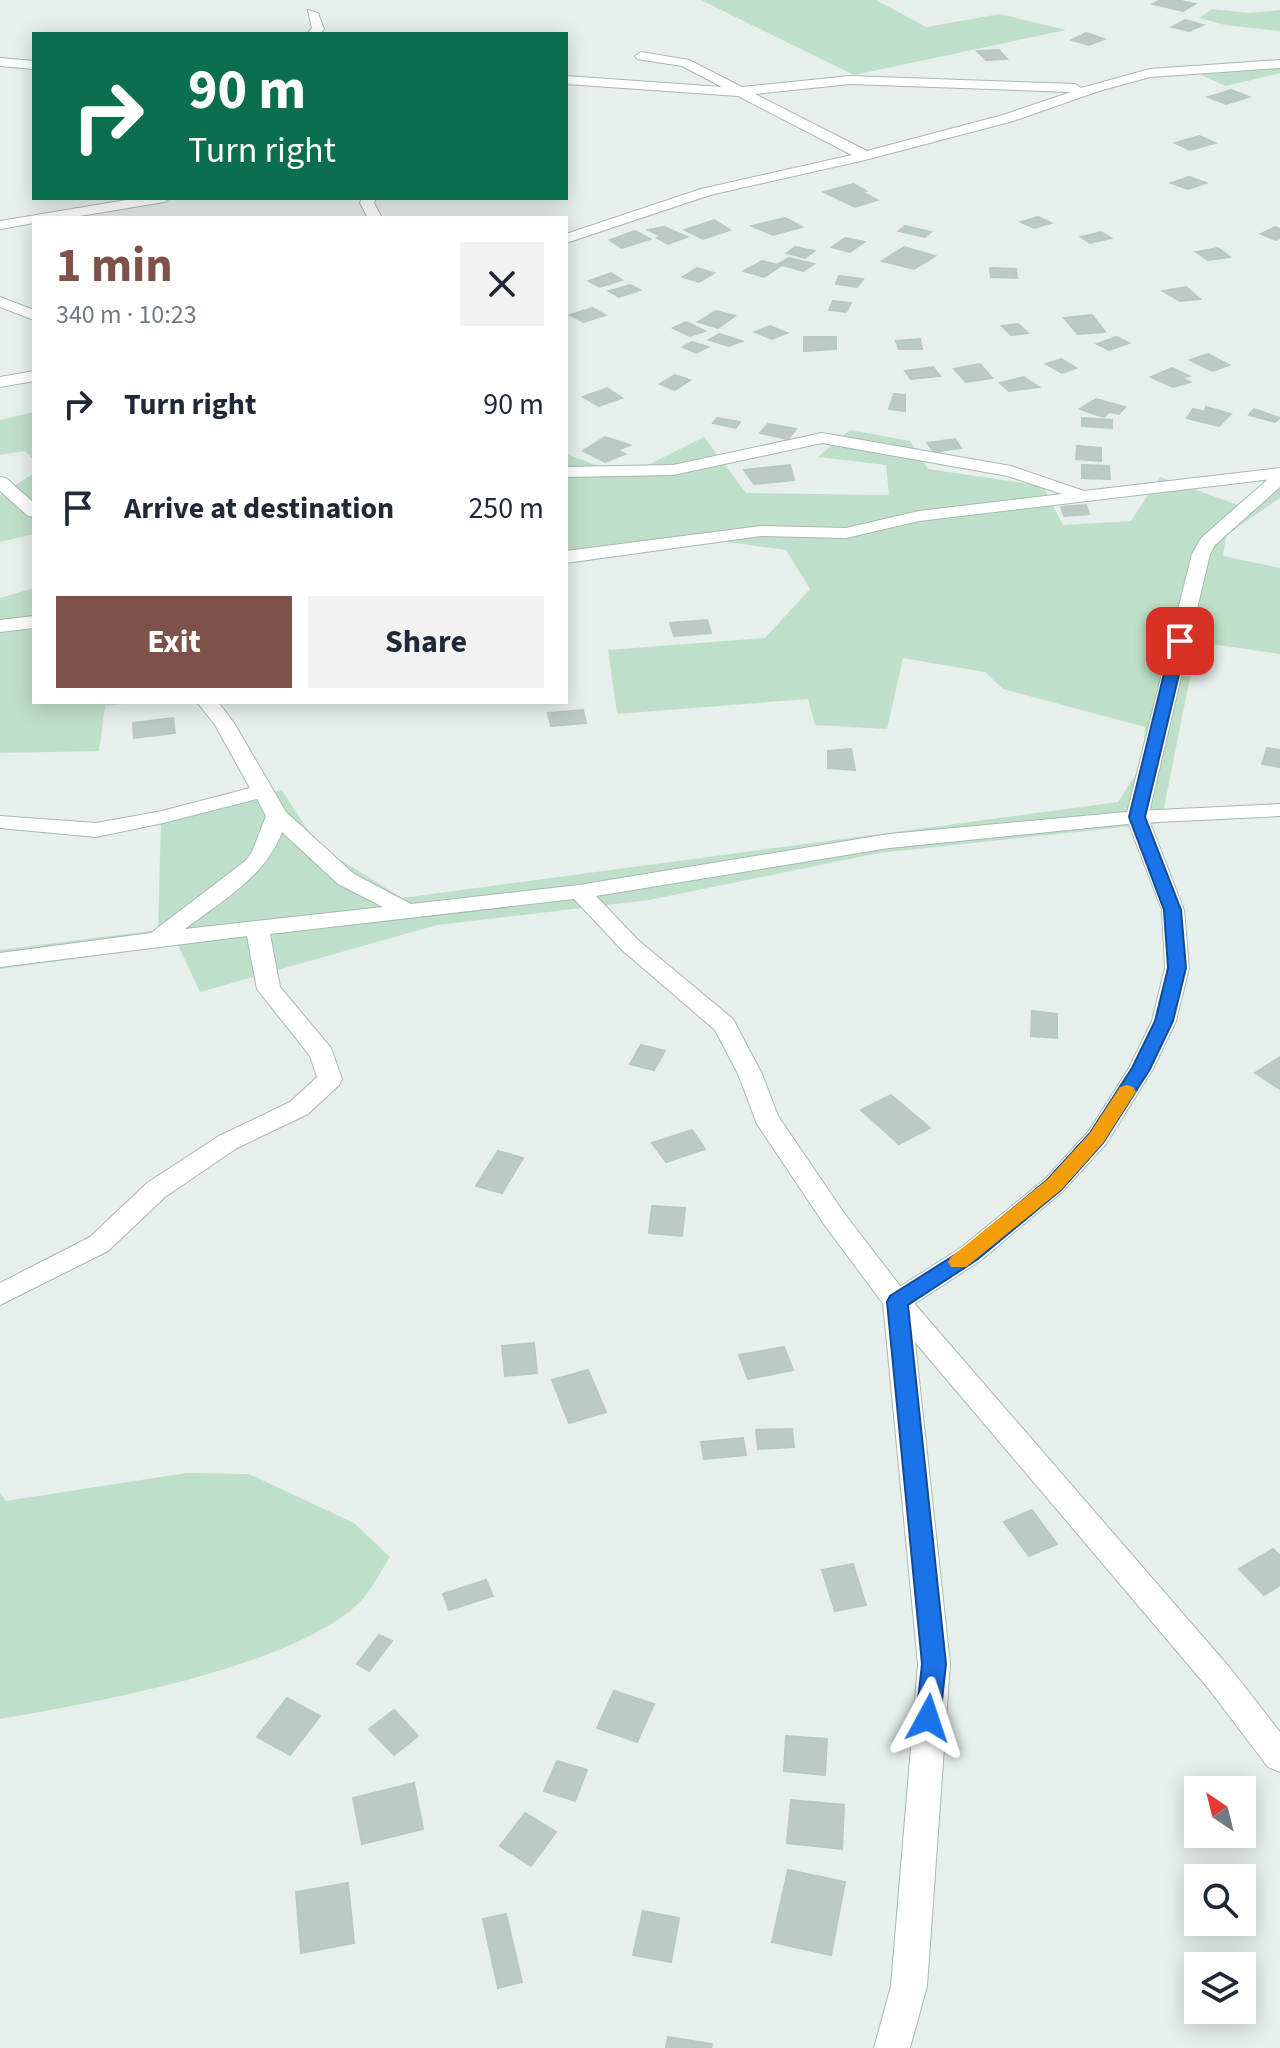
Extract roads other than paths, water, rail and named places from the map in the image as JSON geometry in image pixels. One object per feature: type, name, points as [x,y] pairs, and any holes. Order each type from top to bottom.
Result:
[{"type":"street","points":[[312,13],[318,29],[315,32]]},
{"type":"street","points":[[641,56],[685,63],[735,92],[865,156]]},
{"type":"street","points":[[0,62],[32,65]]},
{"type":"street","points":[[568,238],[706,192],[865,156],[1008,118],[1094,88],[1150,73],[1280,64]]},
{"type":"street","points":[[568,80],[735,92],[850,80],[983,87],[1094,88]]},
{"type":"street","points":[[54,216],[152,200]]},
{"type":"street","points":[[0,225],[32,219]]},
{"type":"street","points":[[0,302],[32,314]]},
{"type":"street","points":[[0,382],[32,376]]},
{"type":"street","points":[[568,472],[673,470],[822,438],[1011,471],[1085,496]]},
{"type":"street","points":[[568,557],[761,531],[846,533],[919,516],[1280,476]]},
{"type":"street","points":[[897,1302],[971,1254],[1054,1185],[1097,1138],[1141,1069],[1164,1021],[1177,968],[1173,910],[1137,817],[1201,554],[1207,542],[1280,476]]},
{"type":"street","points":[[0,482],[32,510]]},
{"type":"street","points":[[0,626],[32,622]]},
{"type":"street","points":[[209,704],[224,723],[277,816],[346,879],[406,910]]},
{"type":"street","points":[[0,822],[96,830],[163,817],[263,791]]},
{"type":"street","points":[[0,960],[257,927],[579,892],[889,841],[1137,817],[1280,810]]},
{"type":"street","points":[[158,939],[253,866],[263,853],[277,816]]},
{"type":"street","points":[[579,892],[630,945],[725,1025],[750,1074],[766,1118],[835,1220],[897,1302],[1219,1678],[1280,1757]]},
{"type":"street","points":[[0,1295],[99,1244],[156,1190],[228,1142],[299,1108],[330,1079],[322,1054],[269,989],[257,927]]},
{"type":"street","points":[[892,2048],[909,1986],[934,1664],[897,1302]]}]
